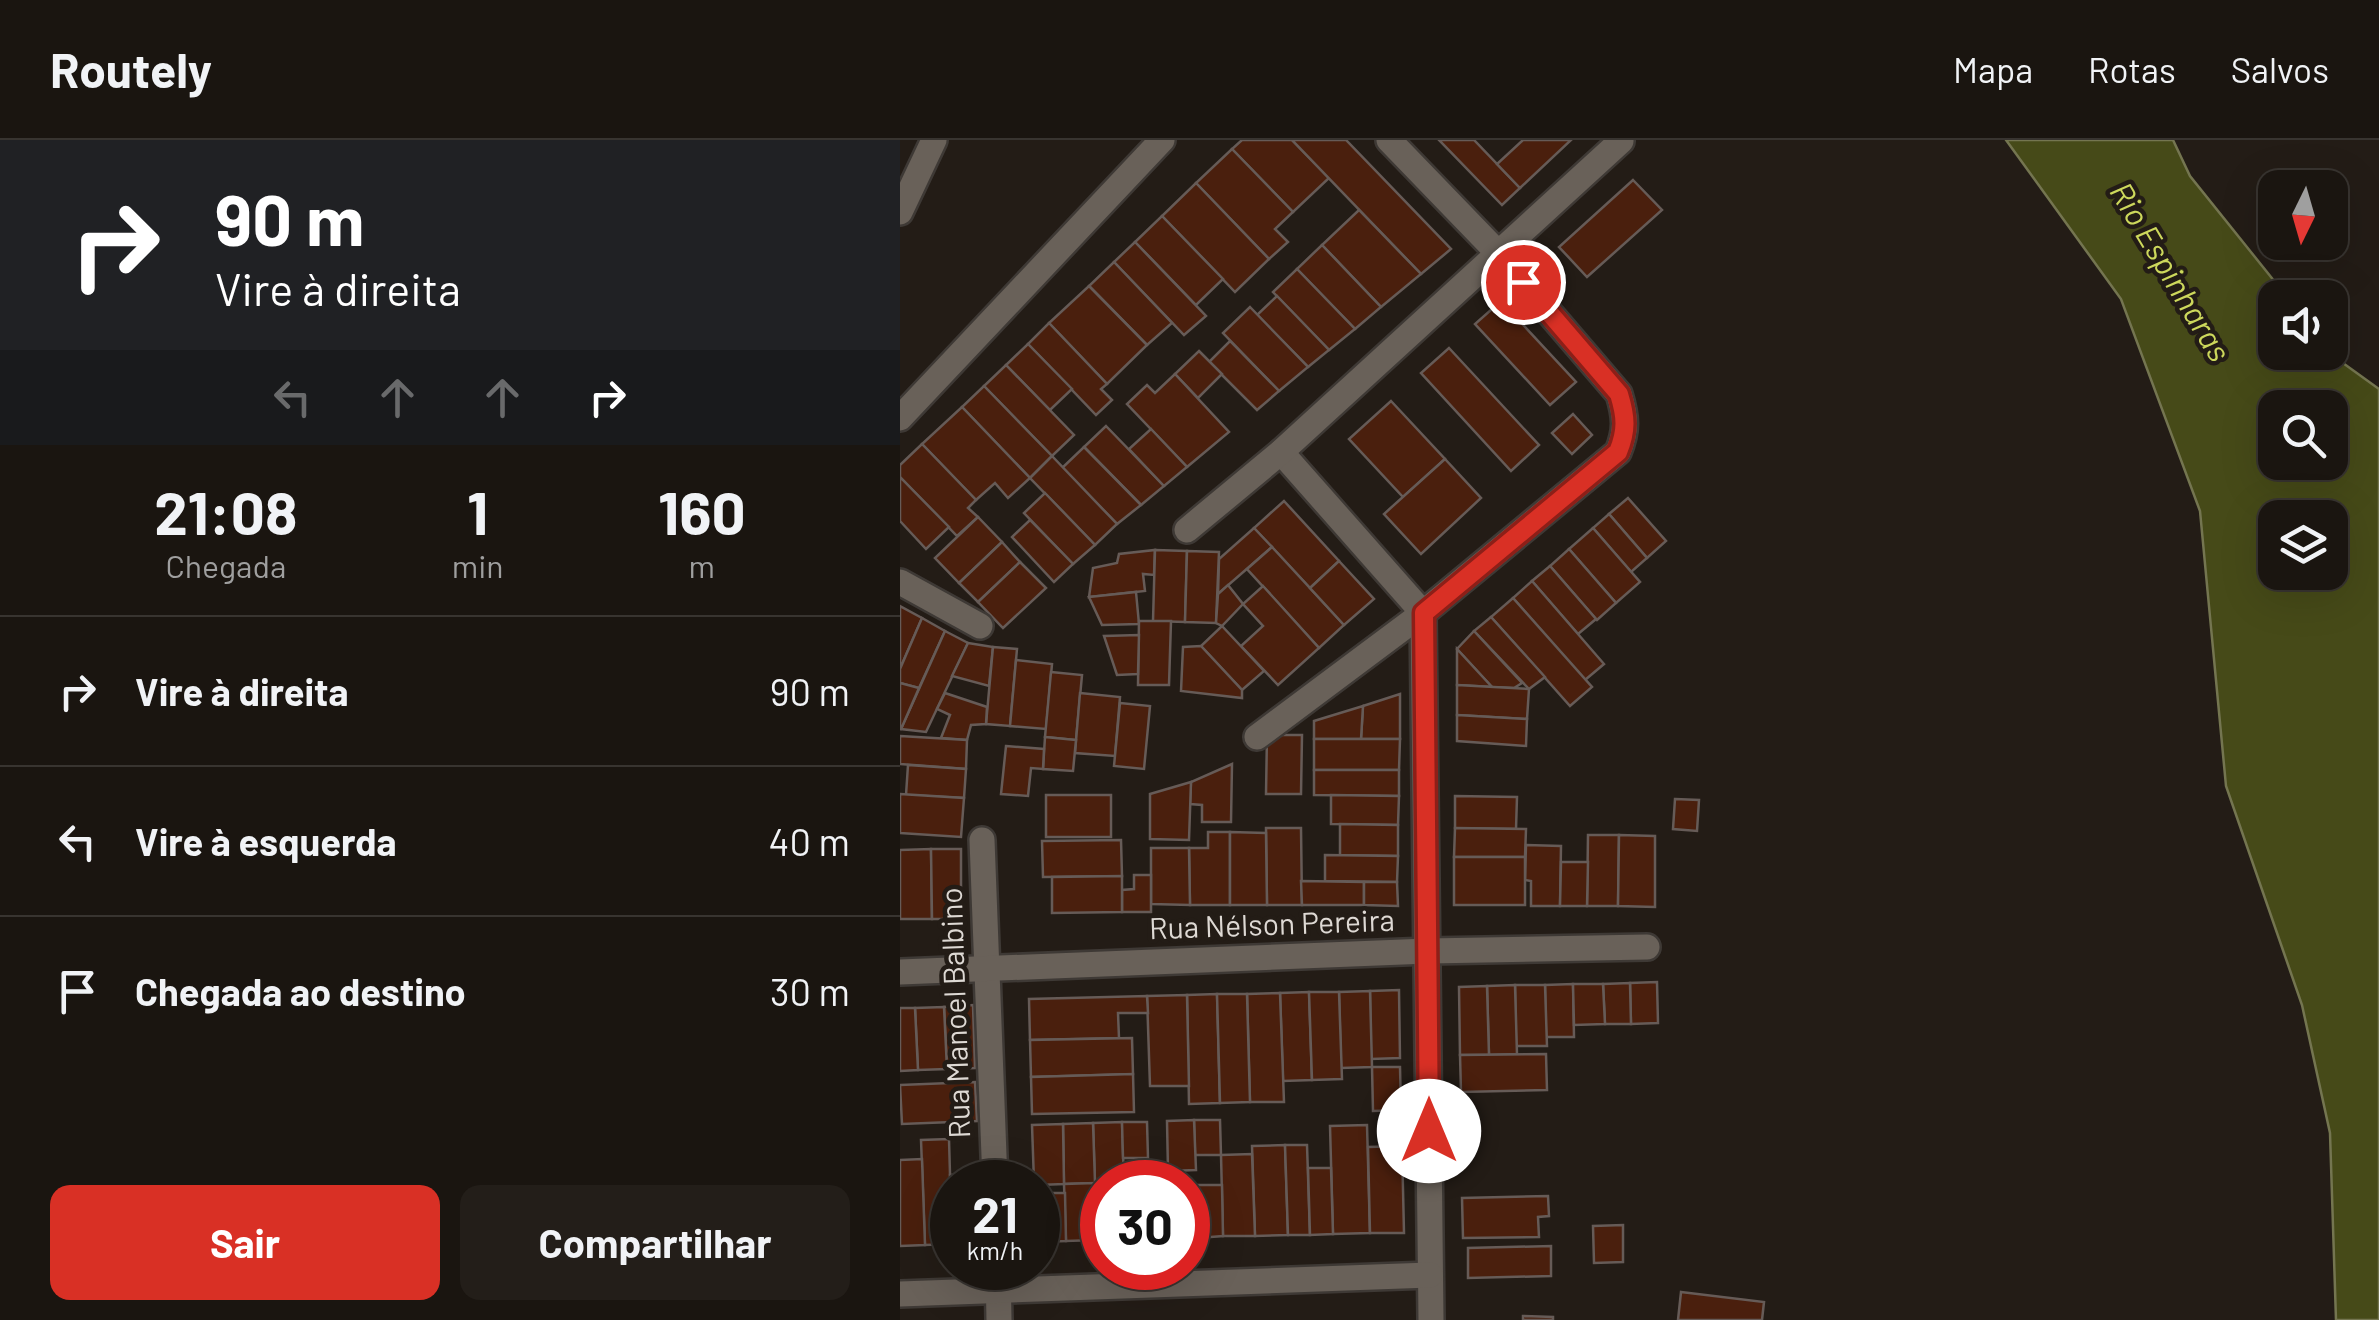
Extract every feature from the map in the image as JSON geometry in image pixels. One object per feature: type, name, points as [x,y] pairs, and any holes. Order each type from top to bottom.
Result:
[{"type":"street","points":[[900,212],[934,140]]},
{"type":"street","points":[[900,418],[1162,140]]},
{"type":"street","points":[[1257,737],[1424,613],[1618,452],[1626,434],[1626,416],[1619,394],[1499,254],[1389,140]]},
{"type":"street","points":[[1187,530],[1281,452],[1621,141]]},
{"type":"street","points":[[1281,452],[1424,613],[1431,1320]]},
{"type":"street","points":[[900,582],[980,626]]},
{"type":"street","name":"Rua Manoel Balbino","points":[[982,840],[994,1160]]},
{"type":"street","name":"Rua Nélson Pereira","points":[[900,972],[1647,947]]},
{"type":"street","points":[[1060,1279],[1430,1275]]},
{"type":"street","points":[[900,1294],[930,1290]]},
{"type":"street","points":[[999,1290],[999,1320]]},
{"type":"water","name":"Rio Espinharas","points":[[2006,140],[2173,140],[2190,176],[2273,280],[2258,280],[2258,370],[2348,370],[2348,367],[2379,389],[2379,1320],[2336,1320],[2330,1133],[2302,1005],[2226,786],[2200,511],[2121,299]]},
{"type":"building","points":[[1242,140],[1292,140],[1329,178],[1293,212],[1232,149]]},
{"type":"building","points":[[1292,140],[1346,140],[1451,249],[1421,274]]},
{"type":"building","points":[[1439,140],[1474,140],[1520,188],[1502,205]]},
{"type":"building","points":[[1523,140],[1571,140],[1520,188],[1497,164]]},
{"type":"building","points":[[1232,149],[1293,212],[1275,229],[1288,242],[1269,259],[1196,183]]},
{"type":"building","points":[[1633,180],[1662,210],[1587,277],[1559,247]]},
{"type":"building","points":[[1196,183],[1269,259],[1235,292],[1162,216]]},
{"type":"building","points":[[1359,210],[1421,274],[1381,307],[1322,245]]},
{"type":"building","points":[[1162,216],[1223,279],[1196,305],[1135,242]]},
{"type":"building","points":[[1135,242],[1206,316],[1184,335],[1114,262]]},
{"type":"building","points":[[1322,245],[1381,307],[1355,329],[1297,269]]},
{"type":"building","points":[[1114,262],[1172,323],[1147,345],[1089,286]]},
{"type":"building","points":[[1297,269],[1355,329],[1329,350],[1273,292]]},
{"type":"building","points":[[1089,286],[1147,345],[1107,384],[1049,323]]},
{"type":"building","points":[[1277,296],[1329,350],[1308,367],[1257,315]]},
{"type":"building","points":[[1501,301],[1576,382],[1550,405],[1475,324]]},
{"type":"building","points":[[1250,307],[1308,367],[1279,391],[1223,333]]},
{"type":"building","points":[[1049,323],[1107,384],[1101,389],[1112,400],[1096,415],[1028,344]]},
{"type":"building","points":[[1230,341],[1279,391],[1257,410],[1209,362]]},
{"type":"building","points":[[1028,344],[1072,389],[1050,410],[1006,365]]},
{"type":"building","points":[[1449,348],[1539,445],[1511,471],[1421,373]]},
{"type":"building","points":[[1199,351],[1222,374],[1198,398],[1175,374]]},
{"type":"building","points":[[1006,365],[1074,435],[1052,456],[984,386]]},
{"type":"building","points":[[1175,374],[1229,432],[1187,467],[1127,404],[1147,385],[1155,393]]},
{"type":"building","points":[[984,386],[1052,456],[1030,478],[962,407]]},
{"type":"building","points":[[1391,401],[1445,459],[1403,497],[1349,439]]},
{"type":"building","points":[[962,407],[1030,478],[1008,498],[995,483],[976,500],[922,444]]},
{"type":"building","points":[[1573,414],[1592,435],[1572,454],[1552,433]]},
{"type":"building","points":[[1106,426],[1164,486],[1141,505],[1084,447]]},
{"type":"building","points":[[1151,429],[1187,467],[1164,486],[1129,449]]},
{"type":"building","points":[[922,444],[976,500],[968,508],[978,517],[957,536],[900,477],[900,465]]},
{"type":"building","points":[[1084,447],[1141,505],[1117,524],[1062,468]]},
{"type":"building","points":[[1052,456],[1117,524],[1095,545],[1030,478]]},
{"type":"building","points":[[1445,459],[1481,498],[1421,554],[1384,514]]},
{"type":"building","points":[[900,477],[949,527],[926,549],[900,521]]},
{"type":"building","points":[[1045,493],[1095,545],[1073,564],[1024,513]]},
{"type":"building","points":[[1628,498],[1666,541],[1647,558],[1609,514]]},
{"type":"building","points":[[1284,501],[1339,561],[1310,588],[1254,528]]},
{"type":"building","points":[[1609,514],[1647,558],[1631,572],[1593,528]]},
{"type":"building","points":[[978,517],[1002,542],[959,583],[935,558]]},
{"type":"building","points":[[1030,520],[1073,564],[1054,582],[1012,537]]},
{"type":"building","points":[[1254,528],[1272,547],[1218,594],[1219,559]]},
{"type":"building","points":[[1593,528],[1640,582],[1616,603],[1569,549]]},
{"type":"building","points":[[1002,542],[1020,562],[978,602],[959,583]]},
{"type":"building","points":[[1272,547],[1344,625],[1319,648],[1247,569]]},
{"type":"building","points":[[1569,549],[1616,603],[1597,620],[1550,566]]},
{"type":"building","points":[[1155,550],[1154,575],[1143,574],[1145,591],[1089,597],[1093,568],[1117,563],[1119,554]]},
{"type":"building","points":[[1155,550],[1187,551],[1185,622],[1153,621]]},
{"type":"building","points":[[1187,551],[1219,552],[1216,623],[1185,622]]},
{"type":"building","points":[[1339,561],[1374,599],[1344,625],[1310,588]]},
{"type":"building","points":[[1020,562],[1046,588],[1003,628],[978,602]]},
{"type":"building","points":[[1550,566],[1596,619],[1578,634],[1532,581]]},
{"type":"building","points":[[1532,581],[1604,664],[1585,680],[1513,598]]},
{"type":"building","points":[[1228,585],[1243,604],[1222,626],[1216,623],[1218,594]]},
{"type":"building","points":[[1263,586],[1319,648],[1278,685],[1241,646],[1263,626],[1243,604]]},
{"type":"building","points":[[1136,592],[1139,624],[1102,625],[1089,597]]},
{"type":"building","points":[[1513,598],[1592,687],[1570,706],[1491,617]]},
{"type":"building","points":[[900,606],[922,618],[900,669]]},
{"type":"building","points":[[1491,617],[1545,677],[1529,689],[1474,631]]},
{"type":"building","points":[[922,618],[945,631],[919,688],[900,683],[900,669]]},
{"type":"building","points":[[1139,621],[1171,621],[1169,685],[1138,685]]},
{"type":"building","points":[[1222,626],[1264,671],[1242,690],[1201,646]]},
{"type":"building","points":[[945,631],[968,643],[926,732],[901,729]]},
{"type":"building","points":[[1474,631],[1522,683],[1514,688],[1492,687],[1457,649]]},
{"type":"building","points":[[1139,635],[1138,674],[1117,675],[1104,636]]},
{"type":"building","points":[[968,643],[993,647],[989,686],[952,676]]},
{"type":"building","points":[[1201,646],[1242,690],[1242,698],[1181,691],[1183,647]]},
{"type":"building","points":[[993,647],[1017,649],[1010,726],[986,724]]},
{"type":"building","points":[[1457,649],[1492,687],[1457,685]]},
{"type":"building","points":[[1016,660],[1052,664],[1046,729],[1010,726]]},
{"type":"building","points":[[1051,672],[1082,675],[1076,740],[1045,737]]},
{"type":"building","points":[[900,683],[919,688],[901,729],[900,729]]},
{"type":"building","points":[[1457,685],[1529,689],[1527,719],[1457,715]]},
{"type":"building","points":[[945,693],[987,707],[986,724],[971,725],[967,740],[941,738],[950,715],[937,709]]},
{"type":"building","points":[[1080,693],[1120,697],[1115,756],[1075,753]]},
{"type":"building","points":[[1400,694],[1400,739],[1361,739],[1363,706]]},
{"type":"building","points":[[1120,703],[1150,706],[1144,769],[1114,766]]},
{"type":"building","points":[[1363,706],[1361,739],[1314,739],[1314,721]]},
{"type":"building","points":[[1457,715],[1527,719],[1526,746],[1457,741]]},
{"type":"building","points":[[1267,735],[1302,735],[1301,794],[1266,794]]},
{"type":"building","points":[[900,736],[967,740],[966,769],[900,764]]},
{"type":"building","points":[[1045,737],[1076,740],[1073,771],[1043,769]]},
{"type":"building","points":[[1314,739],[1400,739],[1399,770],[1314,770]]},
{"type":"building","points":[[1006,746],[1044,749],[1043,769],[1031,768],[1028,796],[1001,794]]},
{"type":"building","points":[[1232,764],[1231,822],[1202,822],[1202,805],[1190,804],[1191,782]]},
{"type":"building","points":[[908,765],[966,769],[964,798],[906,795]]},
{"type":"building","points":[[1314,770],[1399,770],[1399,796],[1314,795]]},
{"type":"building","points":[[1191,782],[1189,840],[1150,839],[1150,794]]},
{"type":"building","points":[[900,794],[964,798],[961,837],[900,833]]},
{"type":"building","points":[[1046,795],[1111,795],[1111,837],[1046,837]]},
{"type":"building","points":[[1331,795],[1399,796],[1398,825],[1331,824]]},
{"type":"building","points":[[1455,796],[1517,797],[1516,829],[1455,828]]},
{"type":"building","points":[[1675,799],[1699,800],[1697,831],[1673,829]]},
{"type":"building","points":[[1340,824],[1398,825],[1398,856],[1340,855]]},
{"type":"building","points":[[1266,828],[1301,828],[1302,905],[1267,905]]},
{"type":"building","points":[[1455,828],[1526,829],[1525,857],[1454,857]]},
{"type":"building","points":[[1208,832],[1230,832],[1230,905],[1190,905],[1189,848],[1208,848]]},
{"type":"building","points":[[1230,832],[1266,833],[1267,905],[1230,905]]},
{"type":"building","points":[[1588,835],[1619,835],[1618,906],[1587,906]]},
{"type":"building","points":[[1619,835],[1655,836],[1655,907],[1618,906]]},
{"type":"building","points":[[1121,840],[1122,876],[1043,877],[1042,841]]},
{"type":"building","points":[[1526,845],[1561,846],[1560,906],[1531,906],[1531,881],[1525,880]]},
{"type":"building","points":[[1151,848],[1189,848],[1190,905],[1151,904]]},
{"type":"building","points":[[931,849],[932,919],[900,919],[900,850]]},
{"type":"building","points":[[931,849],[961,849],[961,919],[932,919]]},
{"type":"building","points":[[1325,855],[1398,856],[1397,882],[1325,881]]},
{"type":"building","points":[[1454,857],[1525,857],[1525,905],[1454,905]]},
{"type":"building","points":[[1561,862],[1588,862],[1587,906],[1560,906]]},
{"type":"building","points":[[1134,875],[1151,875],[1151,912],[1122,912],[1122,890],[1134,889]]},
{"type":"building","points":[[1122,876],[1122,912],[1052,913],[1052,877]]},
{"type":"building","points":[[1301,881],[1364,882],[1364,905],[1302,905]]},
{"type":"building","points":[[1364,882],[1397,882],[1398,906],[1364,905]]},
{"type":"building","points":[[1657,982],[1658,1023],[1631,1024],[1630,983]]},
{"type":"building","points":[[1630,983],[1631,1024],[1605,1024],[1603,984]]},
{"type":"building","points":[[1573,984],[1574,1037],[1546,1037],[1545,985]]},
{"type":"building","points":[[1573,984],[1603,984],[1605,1024],[1574,1025]]},
{"type":"building","points":[[1515,985],[1545,985],[1547,1046],[1516,1046]]},
{"type":"building","points":[[1515,985],[1517,1054],[1489,1055],[1487,986]]},
{"type":"building","points":[[1487,986],[1489,1055],[1460,1055],[1459,987]]},
{"type":"building","points":[[1399,990],[1400,1058],[1371,1059],[1370,991]]},
{"type":"building","points":[[1370,991],[1372,1067],[1341,1068],[1339,992]]},
{"type":"building","points":[[1309,992],[1312,1080],[1283,1081],[1280,993]]},
{"type":"building","points":[[1309,992],[1339,992],[1342,1079],[1312,1080]]},
{"type":"building","points":[[1280,993],[1284,1102],[1250,1102],[1247,994]]},
{"type":"building","points":[[1217,994],[1220,1103],[1189,1104],[1187,995]]},
{"type":"building","points":[[1217,994],[1247,994],[1250,1102],[1220,1103]]},
{"type":"building","points":[[1187,995],[1189,1086],[1150,1086],[1147,996]]},
{"type":"building","points":[[1147,996],[1148,1013],[1118,1013],[1119,1038],[1030,1040],[1029,999]]},
{"type":"building","points":[[973,1005],[975,1068],[947,1069],[944,1007]]},
{"type":"building","points":[[944,1007],[947,1069],[918,1070],[915,1008]]},
{"type":"building","points":[[900,1008],[915,1008],[918,1070],[900,1071]]},
{"type":"building","points":[[1132,1038],[1133,1074],[1031,1077],[1030,1040]]},
{"type":"building","points":[[1546,1054],[1547,1090],[1461,1092],[1460,1055]]},
{"type":"building","points":[[1372,1067],[1400,1067],[1401,1110],[1373,1111]]},
{"type":"building","points":[[1133,1074],[1134,1112],[1032,1114],[1031,1077]]},
{"type":"building","points":[[975,1082],[977,1121],[902,1124],[900,1085]]},
{"type":"building","points":[[1194,1120],[1220,1120],[1221,1155],[1195,1155]]},
{"type":"building","points":[[1194,1120],[1196,1160],[1168,1160],[1167,1121]]},
{"type":"building","points":[[1122,1122],[1123,1160],[1094,1160],[1093,1123]]},
{"type":"building","points":[[1122,1122],[1147,1122],[1148,1158],[1123,1158]]},
{"type":"building","points":[[1093,1123],[1094,1160],[1080,1160],[1080,1183],[1064,1184],[1063,1124]]},
{"type":"building","points":[[1063,1124],[1064,1184],[1060,1184],[1060,1160],[1033,1160],[1032,1125]]},
{"type":"building","points":[[1367,1125],[1370,1233],[1333,1234],[1330,1126]]},
{"type":"building","points":[[949,1139],[950,1160],[930,1160],[930,1245],[925,1245],[921,1140]]},
{"type":"building","points":[[1285,1145],[1288,1235],[1255,1236],[1252,1146]]},
{"type":"building","points":[[1285,1145],[1307,1145],[1310,1235],[1288,1235]]},
{"type":"building","points":[[1402,1146],[1404,1233],[1370,1233],[1368,1147]]},
{"type":"building","points":[[1252,1154],[1255,1236],[1223,1236],[1221,1155]]},
{"type":"building","points":[[922,1159],[925,1245],[900,1246],[900,1160]]},
{"type":"building","points":[[1308,1168],[1331,1168],[1333,1234],[1310,1235]]},
{"type":"building","points":[[1080,1183],[1080,1241],[1066,1241],[1064,1184]]},
{"type":"building","points":[[1210,1185],[1222,1185],[1223,1236],[1210,1237]]},
{"type":"building","points":[[1060,1193],[1065,1193],[1066,1241],[1060,1241]]},
{"type":"building","points":[[1548,1196],[1549,1216],[1538,1217],[1539,1237],[1463,1238],[1462,1198]]},
{"type":"building","points":[[1623,1225],[1623,1262],[1594,1263],[1593,1226]]},
{"type":"building","points":[[1551,1246],[1551,1276],[1468,1278],[1468,1248]]},
{"type":"building","points":[[1681,1292],[1764,1302],[1762,1320],[1678,1320]]},
{"type":"building","points":[[1523,1316],[1553,1317],[1553,1320],[1523,1320]]},
{"type":"route","points":[[1429,1131],[1424,613],[1618,452],[1626,434],[1626,416],[1619,394],[1523,282]]}]
